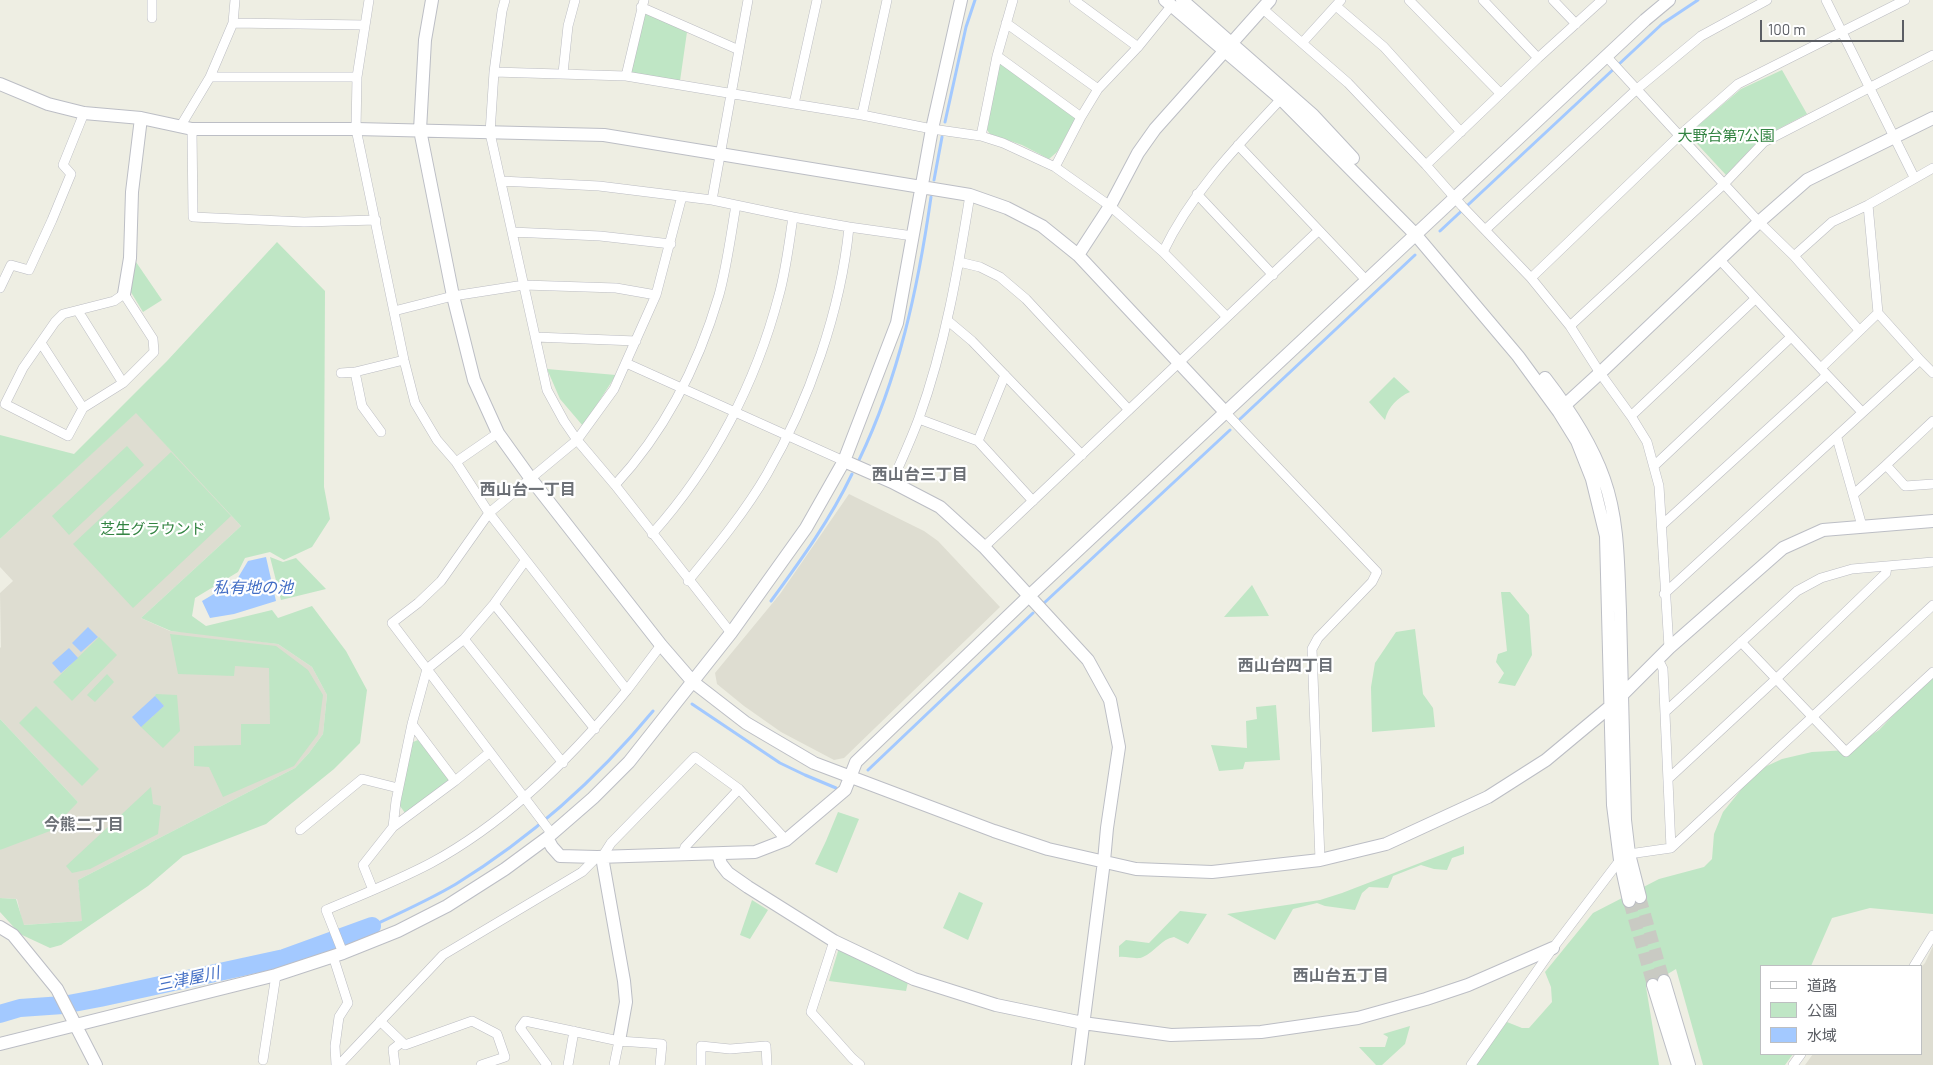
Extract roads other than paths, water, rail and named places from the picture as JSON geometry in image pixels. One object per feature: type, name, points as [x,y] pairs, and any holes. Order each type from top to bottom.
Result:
[{"type":"street","points":[[152,0],[152,18]]},
{"type":"street","points":[[236,0],[233,23],[186,128],[193,217],[304,222],[376,220]]},
{"type":"street","points":[[369,0],[357,77],[356,129],[404,360],[415,403],[437,440],[456,462],[489,513],[627,690]]},
{"type":"street","points":[[432,0],[425,40],[420,130],[453,296],[474,380],[498,433],[531,479],[661,645],[693,682],[746,723],[814,763],[1003,834],[1048,849],[1136,869],[1212,872],[1320,860],[1386,844],[1488,797],[1546,760],[1612,705],[1669,648],[1783,548],[1823,530],[1933,521]]},
{"type":"street","points":[[503,0],[494,72],[490,133],[547,390],[577,440],[615,485],[688,581],[731,633]]},
{"type":"street","points":[[562,73],[568,26],[575,0]]},
{"type":"street","points":[[712,200],[748,0]]},
{"type":"street","points":[[794,104],[817,0]]},
{"type":"street","points":[[862,115],[887,0]]},
{"type":"street","points":[[0,1044],[276,975],[398,930],[447,906],[506,870],[546,829],[593,798],[628,762],[731,633],[806,528],[844,461],[897,324],[932,129],[961,0]]},
{"type":"street","points":[[982,136],[997,56],[1013,0]]},
{"type":"street","points":[[1074,0],[1138,47]]},
{"type":"street","points":[[1409,0],[1500,94]]},
{"type":"street","points":[[1483,0],[1538,58]]},
{"type":"street","points":[[1553,0],[1576,24]]},
{"type":"street","points":[[1426,165],[1602,0]]},
{"type":"street","points":[[682,196],[656,295],[614,389],[577,440],[489,513],[441,580],[418,603],[392,623],[524,797],[546,829],[552,847],[560,856],[600,857],[755,852],[786,840],[844,790],[856,762],[1029,596],[1418,231],[1462,206],[1612,63],[1669,0]]},
{"type":"street","points":[[1486,230],[1637,89],[1701,36],[1767,0]]},
{"type":"street","points":[[1826,0],[1914,177]]},
{"type":"street","points":[[1531,278],[1680,136],[1738,84],[1905,0]]},
{"type":"street","points":[[1055,167],[1081,117],[1098,90],[1138,47],[1173,2],[1313,115],[1498,318],[1565,404],[1587,440],[1604,479],[1616,533],[1623,694],[1624,857],[1553,948],[1471,1065]]},
{"type":"street","points":[[626,76],[642,3],[739,50]]},
{"type":"street","points":[[1302,42],[1339,3],[1384,47],[1461,132]]},
{"type":"street","points":[[1078,255],[1110,206],[1138,153],[1156,129],[1267,4],[1302,42],[1348,83],[1531,278],[1570,326],[1600,374],[1631,416],[1647,442],[1659,486],[1664,594],[1669,648]]},
{"type":"street","points":[[233,23],[365,24]]},
{"type":"street","points":[[1006,23],[1098,90]]},
{"type":"street","points":[[1229,47],[1418,231],[1518,356],[1559,412],[1577,441],[1600,507],[1606,536],[1612,705],[1613,805],[1634,899]]},
{"type":"street","points":[[1570,326],[1724,184],[1764,142],[1933,55]]},
{"type":"street","points":[[997,56],[1081,117]]},
{"type":"street","points":[[1612,63],[1759,222],[1794,256],[1859,330]]},
{"type":"street","points":[[494,72],[626,76],[982,136],[1003,143],[1055,167],[1110,206],[1163,252],[1227,317]]},
{"type":"street","points":[[210,77],[357,77]]},
{"type":"street","points":[[0,84],[48,104],[84,112],[141,118],[186,128],[420,130],[604,135],[970,195],[1007,208],[1042,226],[1078,255],[1378,572],[1372,582],[1318,638],[1312,649],[1320,860]]},
{"type":"street","points":[[1163,252],[1171,235],[1197,194],[1238,145],[1281,99]]},
{"type":"street","points":[[0,288],[11,265],[29,270],[40,247],[71,174],[63,165],[84,112]]},
{"type":"street","points":[[124,294],[114,301],[63,314],[55,322],[23,368],[5,404],[68,436],[83,408],[123,383],[154,352],[153,339],[124,294],[130,258],[132,192],[141,118]]},
{"type":"street","points":[[1565,404],[1600,374],[1759,222],[1807,180],[1933,118]]},
{"type":"street","points":[[1238,145],[1366,280]]},
{"type":"street","points":[[1794,256],[1832,222],[1868,205],[1914,177],[1933,168]]},
{"type":"street","points":[[501,181],[599,186],[712,200],[793,217],[913,236]]},
{"type":"street","points":[[1197,194],[1273,274]]},
{"type":"street","points":[[892,482],[919,420],[936,365],[959,262],[970,195]]},
{"type":"street","points":[[615,485],[636,462],[655,436],[683,388],[705,335],[719,294],[736,205]]},
{"type":"street","points":[[1868,205],[1878,313],[1933,373]]},
{"type":"street","points":[[652,534],[682,497],[736,413],[759,362],[780,294],[793,217]]},
{"type":"street","points":[[688,581],[719,544],[767,475],[787,436],[806,394],[828,331],[847,253],[849,227]]},
{"type":"street","points":[[984,547],[1318,231]]},
{"type":"street","points":[[512,232],[600,236],[670,244]]},
{"type":"street","points":[[1720,260],[1862,412]]},
{"type":"street","points":[[959,262],[980,267],[1000,277],[1026,299],[1129,410]]},
{"type":"street","points":[[394,311],[453,296],[524,285],[616,288],[656,295]]},
{"type":"street","points":[[1631,416],[1755,299]]},
{"type":"street","points":[[78,311],[123,383]]},
{"type":"street","points":[[1821,368],[1878,313]]},
{"type":"street","points":[[947,320],[972,340],[1082,455]]},
{"type":"street","points":[[535,337],[636,341]]},
{"type":"street","points":[[1654,466],[1791,337]]},
{"type":"street","points":[[41,342],[83,408]]},
{"type":"street","points":[[341,373],[355,372],[404,360]]},
{"type":"street","points":[[1664,594],[1837,438],[1862,412],[1920,360]]},
{"type":"street","points":[[626,363],[892,482],[940,507],[984,547],[1088,660],[1110,700],[1119,747],[1107,828],[1078,1065]]},
{"type":"street","points":[[355,372],[362,406],[381,432]]},
{"type":"street","points":[[978,441],[1005,375]]},
{"type":"street","points":[[1662,525],[1827,375]]},
{"type":"street","points":[[919,420],[978,441],[1033,501]]},
{"type":"street","points":[[1854,494],[1933,421]]},
{"type":"street","points":[[456,462],[498,433]]},
{"type":"street","points":[[1837,438],[1862,526]]},
{"type":"street","points":[[1886,465],[1905,486],[1933,484]]},
{"type":"street","points":[[393,826],[398,788],[412,724],[427,669],[464,639],[494,604],[525,561]]},
{"type":"street","points":[[1665,712],[1797,591],[1821,578],[1852,569],[1933,562]]},
{"type":"street","points":[[1668,780],[1886,573],[1887,566]]},
{"type":"street","points":[[494,604],[595,729]]},
{"type":"street","points":[[1624,857],[1671,848],[1933,605]]},
{"type":"street","points":[[464,639],[563,763]]},
{"type":"street","points":[[1741,642],[1846,752],[1933,672]]},
{"type":"street","points":[[338,1065],[335,1046],[339,1017],[348,1003],[339,952],[326,910],[431,863],[484,829],[563,763],[595,729],[661,645]]},
{"type":"street","points":[[1658,659],[1663,669],[1671,848]]},
{"type":"street","points":[[412,724],[455,781]]},
{"type":"street","points":[[373,890],[363,865],[393,826],[455,781],[490,752]]},
{"type":"street","points":[[338,1065],[443,955],[458,944],[582,872],[600,857],[611,843],[695,757],[739,789],[786,840]]},
{"type":"street","points":[[300,830],[362,779],[398,788]]},
{"type":"street","points":[[683,853],[686,847],[739,789]]},
{"type":"street","points":[[718,854],[728,873],[834,941],[914,979],[996,1005],[1083,1023],[1171,1034],[1261,1032],[1358,1018],[1468,985],[1553,948]]},
{"type":"street","points":[[600,857],[624,981],[626,1002],[614,1065]]},
{"type":"street","points":[[0,927],[13,935],[56,989],[96,1065]]},
{"type":"street","points":[[1915,965],[1933,935]]},
{"type":"street","points":[[834,941],[811,1012],[860,1065]]},
{"type":"street","points":[[263,1060],[276,975]]},
{"type":"street","points":[[1678,1065],[1659,983],[1689,1065]]},
{"type":"street","points":[[380,1021],[405,1045],[472,1021],[478,1023],[497,1034],[505,1057],[481,1065]]},
{"type":"street","points":[[548,1065],[520,1028],[525,1021],[619,1041],[662,1044],[660,1065]]},
{"type":"street","points":[[568,1065],[574,1031]]},
{"type":"street","points":[[395,1065],[393,1049],[402,1042]]},
{"type":"street","points":[[701,1065],[702,1046],[730,1049],[766,1046],[767,1065]]},
{"type":"water","name":"私有地の池","points":[[266,557],[276,601],[234,614],[210,618],[202,601],[236,581],[248,561]]},
{"type":"water","points":[[88,627],[98,637],[81,652],[72,643]]},
{"type":"water","points":[[69,648],[78,658],[61,673],[52,663]]},
{"type":"water","points":[[155,696],[164,706],[141,727],[132,717]]},
{"type":"waterway","points":[[945,122],[966,27],[975,0]]},
{"type":"waterway","points":[[1440,231],[1662,24],[1698,0]]},
{"type":"waterway","points":[[934,180],[942,137]]},
{"type":"waterway","points":[[859,460],[885,397],[905,332],[920,265],[931,197]]},
{"type":"waterway","points":[[1240,419],[1415,255]]},
{"type":"waterway","points":[[1043,604],[1230,430]]},
{"type":"waterway","points":[[771,601],[825,524],[852,474]]},
{"type":"waterway","points":[[868,770],[1033,613]]},
{"type":"waterway","points":[[692,704],[780,763],[836,788]]},
{"type":"waterway","points":[[372,926],[446,890],[511,847],[586,784],[653,711]]},
{"type":"waterway","name":"三津屋川","points":[[0,1014],[20,1008],[63,1005],[100,998],[284,958],[372,926]]},
{"type":"tunnel","points":[[1640,897],[1664,981]]},
{"type":"tunnel","points":[[1629,901],[1653,985]]},
{"type":"district","name":"西山台三丁目","points":[[920,475]]},
{"type":"district","name":"西山台一丁目","points":[[528,490]]},
{"type":"district","name":"西山台四丁目","points":[[1286,666]]},
{"type":"district","name":"今熊二丁目","points":[[84,825]]},
{"type":"district","name":"西山台五丁目","points":[[1341,976]]},
{"type":"park label","name":"大野台第7公園","points":[[1726,136]]},
{"type":"park label","name":"芝生グラウンド","points":[[153,529]]}]
